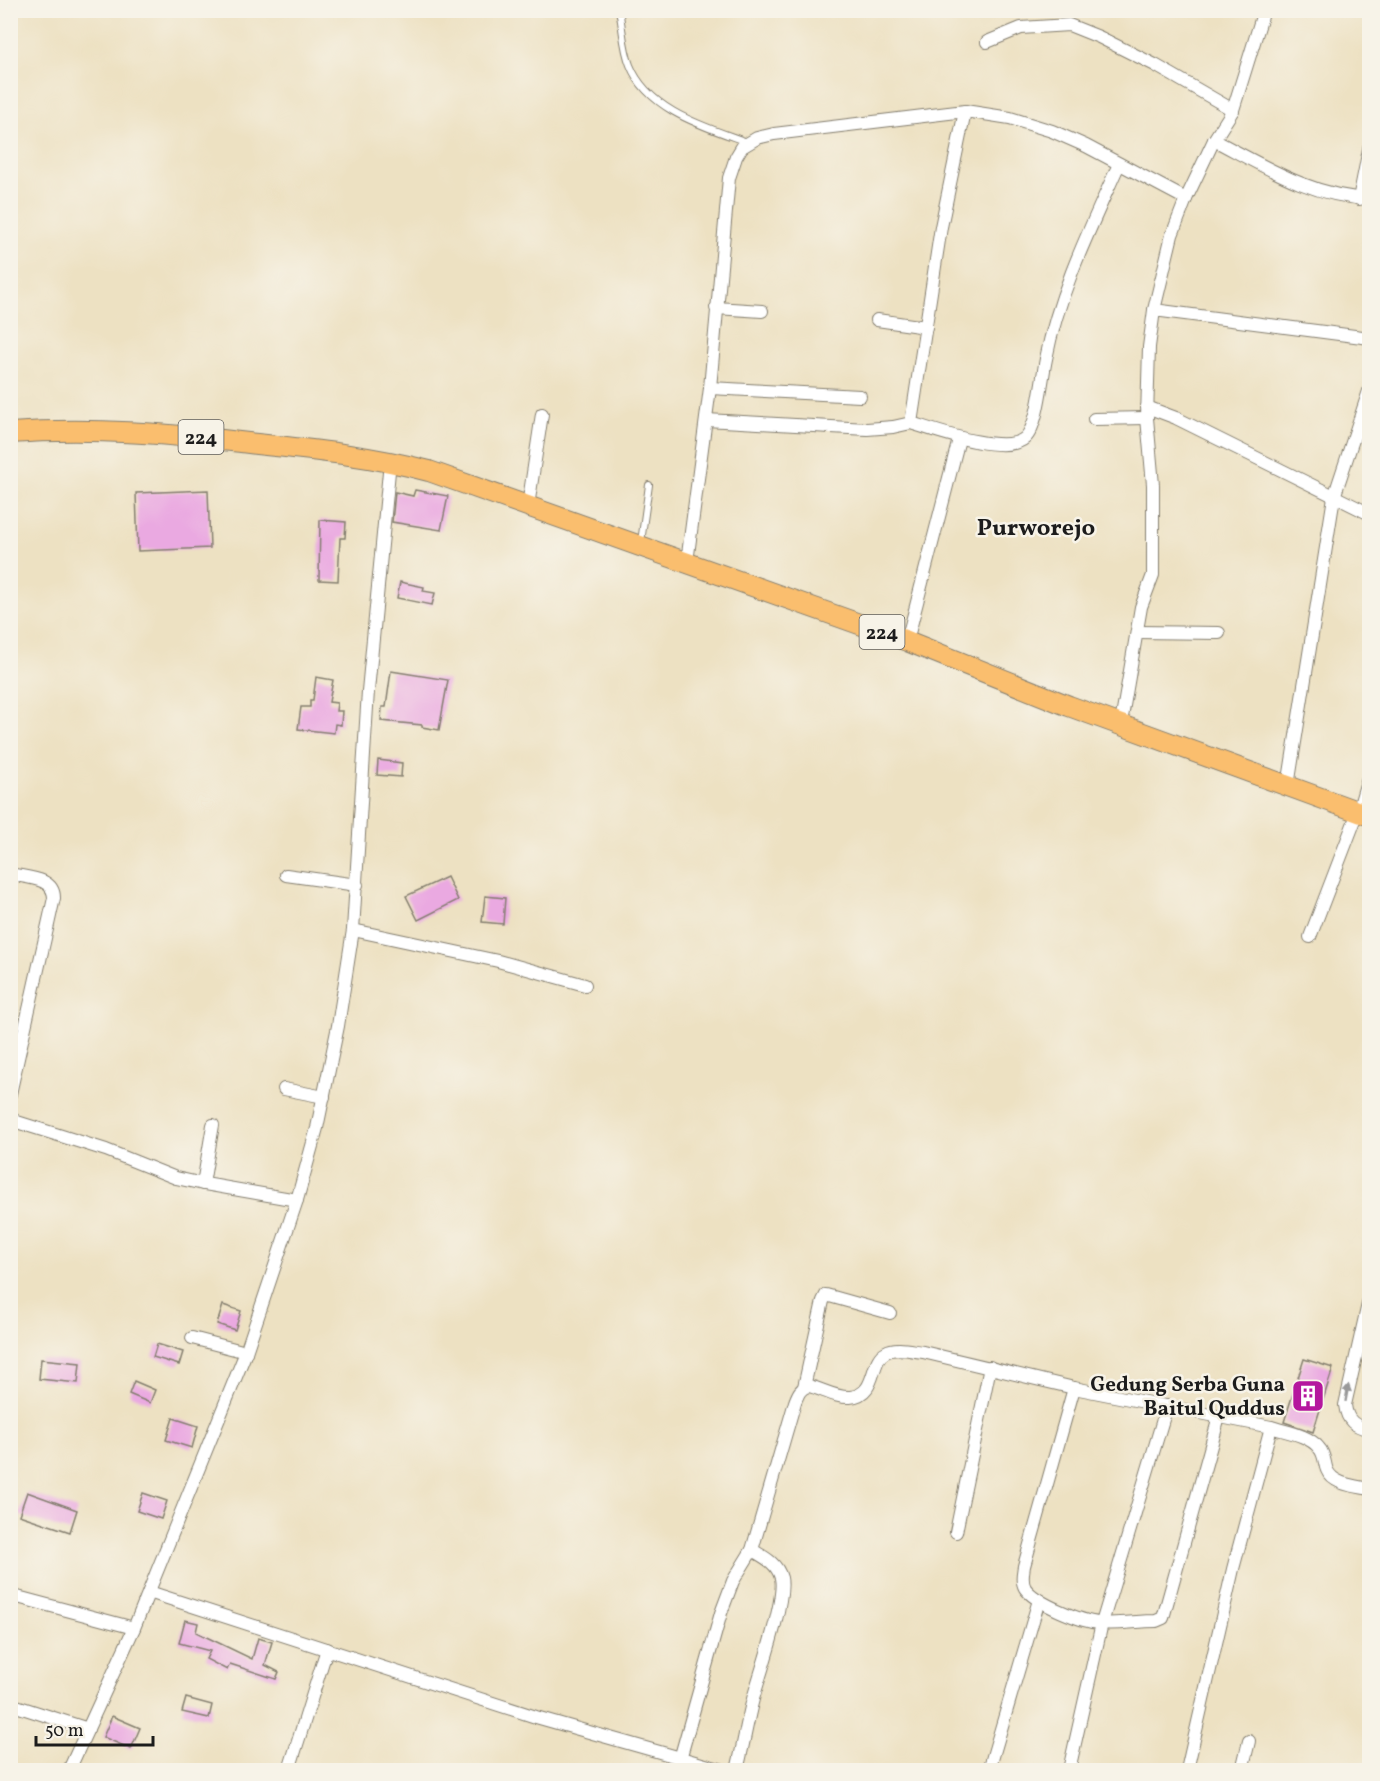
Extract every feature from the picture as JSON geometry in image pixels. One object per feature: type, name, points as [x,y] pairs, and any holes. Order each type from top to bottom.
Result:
[{"type":"main road","name":"224","points":[[10,433],[79,430],[139,431],[318,450],[390,461],[460,481],[907,641],[1069,706],[1121,723],[1364,814]]},
{"type":"street","points":[[1121,723],[1141,607],[1153,575],[1153,497],[1147,412],[1149,347],[1154,309],[1163,265],[1186,199],[1214,140],[1233,110],[1264,10]]},
{"type":"street","points":[[987,42],[1021,28],[1069,25],[1155,65],[1233,110]]},
{"type":"street","points":[[911,423],[941,227],[965,111]]},
{"type":"street","points":[[687,562],[710,388],[728,185],[736,157],[748,143],[774,134],[965,111],[1010,118],[1052,131],[1186,199]]},
{"type":"street","points":[[1214,140],[1320,192],[1364,199],[1370,144]]},
{"type":"street","points":[[706,420],[867,429],[911,423],[959,439],[1009,443],[1020,441],[1030,433],[1050,339],[1067,285],[1119,164]]},
{"type":"street","points":[[716,308],[762,311]]},
{"type":"street","points":[[1154,309],[1370,339]]},
{"type":"street","points":[[877,320],[926,327]]},
{"type":"street","points":[[710,388],[860,396]]},
{"type":"street","points":[[1288,786],[1334,497],[1370,388]]},
{"type":"street","points":[[1094,419],[1147,412],[1187,423],[1370,514]]},
{"type":"street","points":[[528,506],[542,414]]},
{"type":"street","points":[[907,641],[959,439]]},
{"type":"street","points":[[69,1770],[134,1628],[246,1352],[297,1200],[324,1097],[353,930],[368,692],[390,461]]},
{"type":"street","points":[[1137,632],[1219,633]]},
{"type":"street","points":[[1310,937],[1364,814],[1370,771]]},
{"type":"street","points":[[10,874],[49,884],[53,889],[54,898],[10,1094]]},
{"type":"street","points":[[286,875],[357,885]]},
{"type":"street","points":[[353,930],[498,961],[585,985]]},
{"type":"street","points":[[285,1089],[324,1097]]},
{"type":"street","points":[[10,1117],[17,1122],[106,1150],[162,1173],[203,1184],[297,1200]]},
{"type":"street","points":[[203,1184],[213,1125]]},
{"type":"street","points":[[680,1759],[724,1602],[738,1570],[752,1550],[795,1402],[804,1387],[823,1301],[826,1295],[890,1313]]},
{"type":"street","points":[[1370,1295],[1365,1346],[1349,1384],[1345,1405],[1353,1424],[1370,1430]]},
{"type":"street","points":[[192,1338],[246,1352]]},
{"type":"street","points":[[804,1387],[812,1386],[848,1397],[861,1394],[871,1380],[882,1354],[893,1350],[923,1352],[1074,1388],[1271,1427],[1295,1434],[1317,1445],[1322,1452],[1328,1472],[1336,1480],[1370,1489]]},
{"type":"street","points":[[956,1532],[990,1367]]},
{"type":"street","points":[[1074,1388],[1023,1576],[1024,1587],[1039,1600],[1076,1617],[1102,1623],[1156,1621],[1163,1618],[1219,1418]]},
{"type":"street","points":[[1069,1770],[1102,1623],[1167,1406]]},
{"type":"street","points":[[1187,1770],[1233,1569],[1271,1427]]},
{"type":"street","points":[[737,1770],[782,1588],[781,1577],[774,1565],[752,1550]]},
{"type":"street","points":[[149,1592],[536,1717],[723,1770]]},
{"type":"street","points":[[10,1595],[134,1628]]},
{"type":"street","points":[[989,1770],[1039,1600]]},
{"type":"street","points":[[289,1770],[327,1649]]},
{"type":"street","points":[[10,1704],[88,1729]]},
{"type":"street","points":[[1242,1770],[1249,1741]]},
{"type":"lane","points":[[619,10],[631,68],[639,81],[657,100],[693,121],[748,143]]},
{"type":"lane","points":[[641,546],[649,485]]},
{"type":"building","points":[[208,490],[210,548],[138,551],[136,493]]},
{"type":"building","points":[[415,490],[448,496],[441,530],[392,522],[395,492],[413,496]]},
{"type":"building","points":[[320,520],[346,522],[345,538],[340,538],[338,581],[319,580]]},
{"type":"building","points":[[400,582],[424,587],[423,591],[435,593],[432,605],[397,598]]},
{"type":"building","points":[[391,671],[448,680],[439,730],[422,727],[422,725],[381,721],[382,707],[386,707]]},
{"type":"building","points":[[316,677],[333,680],[329,702],[337,703],[336,711],[342,711],[341,725],[335,724],[334,733],[298,729],[301,707],[310,707],[310,700],[313,700]]},
{"type":"building","points":[[378,760],[402,763],[401,777],[377,775]]},
{"type":"building","points":[[447,877],[458,900],[418,920],[406,896]]},
{"type":"building","points":[[485,896],[505,898],[503,924],[482,922]]},
{"type":"building","points":[[223,1305],[241,1311],[235,1330],[217,1324]]},
{"type":"building","points":[[157,1344],[183,1352],[179,1365],[153,1357]]},
{"type":"building","points":[[41,1359],[80,1363],[78,1383],[39,1379]]},
{"type":"building","name":"Gedung Serba Guna Baitul Quddus","points":[[1304,1359],[1333,1368],[1313,1432],[1284,1422]]},
{"type":"building","points":[[134,1381],[155,1390],[150,1403],[129,1394]]},
{"type":"building","points":[[173,1418],[198,1426],[192,1448],[166,1440]]},
{"type":"building","points":[[27,1492],[77,1510],[70,1532],[19,1515]]},
{"type":"building","points":[[143,1493],[167,1501],[161,1519],[137,1511]]},
{"type":"building","points":[[185,1620],[198,1623],[196,1632],[252,1659],[258,1638],[272,1642],[265,1665],[279,1672],[276,1679],[230,1664],[227,1670],[206,1659],[210,1651],[179,1643]]},
{"type":"building","points":[[186,1698],[212,1705],[209,1718],[182,1712]]},
{"type":"building","points":[[112,1716],[140,1728],[131,1749],[103,1737]]},
{"type":"place","name":"Gedung Serba Guna Baitul Quddus","points":[[1308,1396]]},
{"type":"district","name":"Purworejo","points":[[1036,527]]}]
